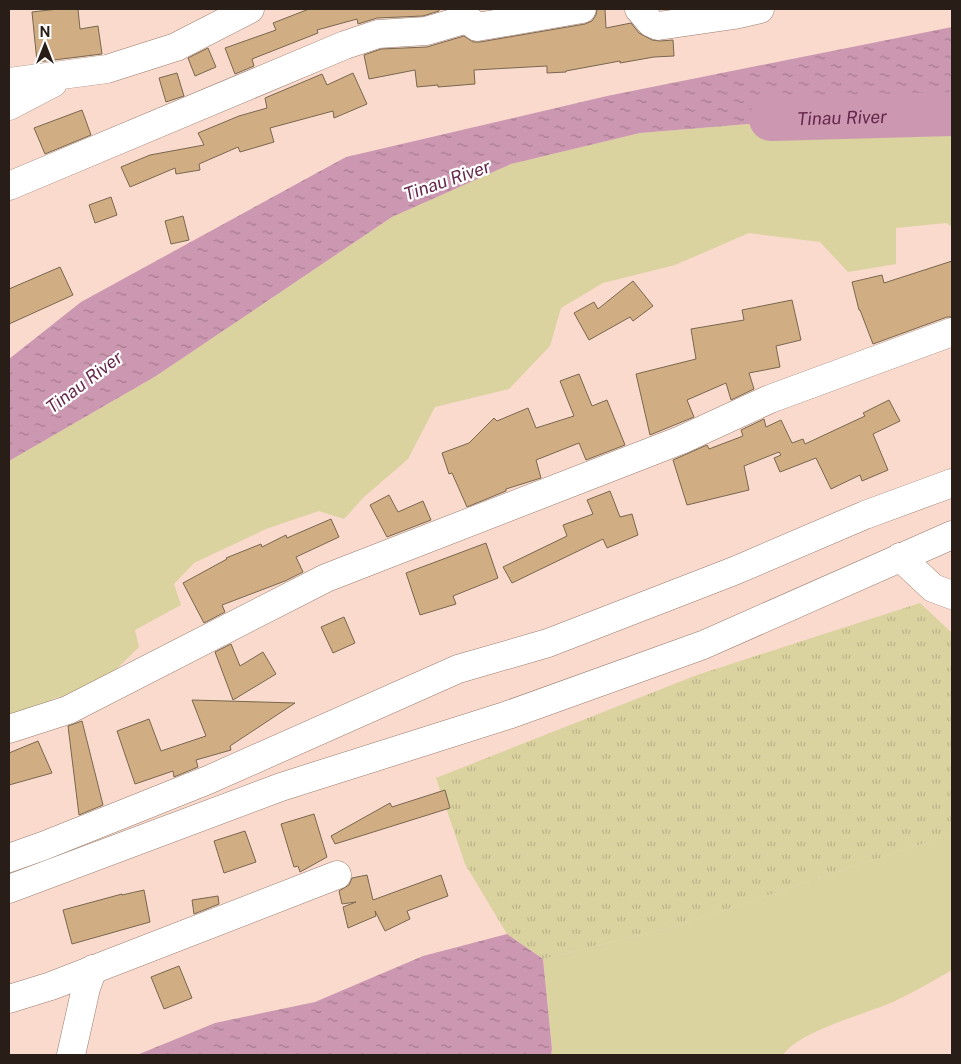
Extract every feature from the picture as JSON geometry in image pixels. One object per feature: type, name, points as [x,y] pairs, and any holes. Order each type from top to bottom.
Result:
[{"type":"street","points":[[9,82],[108,69],[176,47],[250,9]]},
{"type":"street","points":[[9,186],[345,45],[378,34],[426,31],[464,14],[476,27],[582,9]]},
{"type":"street","points":[[638,9],[651,23],[658,26],[734,15],[760,9]]},
{"type":"street","points":[[9,106],[72,73]]},
{"type":"street","points":[[9,729],[68,710],[326,578],[681,440],[770,399],[952,332]]},
{"type":"street","points":[[9,858],[208,780],[458,669],[548,643],[734,571],[865,515],[952,483]]},
{"type":"street","points":[[9,889],[281,787],[508,716],[703,645],[952,534]]},
{"type":"street","points":[[900,557],[933,588],[952,595]]},
{"type":"street","points":[[9,999],[51,986],[338,875]]},
{"type":"street","points":[[71,1055],[86,988],[94,969]]},
{"type":"green space","points":[[952,107],[952,227],[946,223],[896,228],[896,264],[848,272],[820,242],[749,233],[675,265],[603,283],[561,308],[550,346],[509,389],[435,407],[408,459],[364,497],[344,519],[319,511],[266,529],[194,563],[174,584],[181,605],[135,630],[139,647],[92,693],[55,698],[9,721],[9,461],[156,376],[392,217],[511,164],[640,133]]},
{"type":"green space","points":[[920,603],[952,633],[952,834],[673,927],[543,959],[507,934],[465,864],[436,778],[697,675]]},
{"type":"green space","points":[[952,834],[952,970],[918,989],[897,1000],[819,1030],[792,1046],[783,1055],[551,1055],[552,1048],[543,959],[673,927]]},
{"type":"water","points":[[952,27],[952,107],[640,133],[511,164],[392,217],[156,376],[9,461],[9,359],[81,302],[346,157],[607,96]]},
{"type":"water","points":[[507,934],[543,959],[551,1055],[137,1055],[215,1023],[315,1002],[423,956]]},
{"type":"building","points":[[78,9],[80,29],[98,26],[102,54],[37,62],[32,12]]},
{"type":"building","points":[[309,9],[439,9],[439,11],[423,16],[377,18],[358,24],[357,19],[317,30],[318,33],[252,59],[254,66],[235,74],[225,48],[276,30],[273,23]]},
{"type":"building","points":[[597,9],[605,9],[606,28],[631,23],[639,33],[652,40],[673,40],[674,56],[654,57],[620,63],[620,61],[566,72],[547,73],[547,66],[474,70],[475,84],[438,87],[438,85],[417,87],[415,70],[369,79],[364,55],[381,49],[427,47],[464,36],[473,42],[480,42],[585,24],[592,21]]},
{"type":"building","points":[[208,48],[216,67],[195,76],[188,58]]},
{"type":"building","points":[[177,73],[184,96],[166,102],[159,78]]},
{"type":"building","points":[[353,73],[367,104],[334,118],[333,111],[270,128],[274,142],[240,152],[238,147],[199,164],[200,170],[176,174],[175,168],[130,187],[121,167],[150,155],[204,145],[198,133],[239,116],[267,108],[265,98],[322,74],[327,85]]},
{"type":"building","points":[[82,110],[91,135],[45,154],[34,128]]},
{"type":"building","points":[[111,197],[117,215],[95,223],[89,205]]},
{"type":"building","points":[[183,216],[189,240],[171,244],[165,221]]},
{"type":"building","points":[[952,261],[952,317],[947,317],[873,344],[859,310],[852,282],[882,275],[884,283]]},
{"type":"building","points":[[60,267],[73,295],[9,324],[9,289]]},
{"type":"building","points":[[633,281],[653,306],[633,321],[630,317],[589,340],[574,313],[594,302],[598,309]]},
{"type":"building","points":[[792,300],[801,340],[776,346],[780,367],[749,373],[754,389],[731,400],[726,383],[687,400],[694,417],[650,435],[636,374],[696,359],[691,329],[744,320],[742,310]]},
{"type":"building","points":[[579,374],[592,406],[607,400],[625,445],[586,460],[579,443],[536,460],[541,478],[506,489],[506,491],[467,507],[452,473],[449,474],[442,453],[469,443],[494,418],[497,421],[528,408],[536,428],[574,416],[560,381]]},
{"type":"building","points":[[889,400],[900,421],[873,434],[888,470],[862,481],[860,475],[831,489],[816,458],[780,472],[774,458],[781,455],[779,452],[744,466],[749,490],[687,505],[673,460],[707,445],[709,449],[743,436],[741,430],[764,419],[766,427],[781,420],[792,443],[803,439],[805,444],[865,416],[863,413]]},
{"type":"building","points":[[610,491],[620,517],[632,514],[638,535],[607,548],[603,539],[512,583],[503,567],[567,536],[563,525],[593,514],[587,500]]},
{"type":"building","points":[[389,495],[398,512],[423,501],[431,520],[387,537],[370,505]]},
{"type":"building","points":[[331,519],[339,537],[296,557],[303,572],[285,581],[222,605],[225,612],[204,623],[183,583],[226,558],[261,544],[262,547],[286,535],[287,538]]},
{"type":"building","points":[[486,543],[498,578],[453,596],[456,604],[420,615],[406,573]]},
{"type":"building","points":[[344,617],[355,643],[333,653],[321,627]]},
{"type":"building","points":[[231,644],[240,666],[263,652],[276,674],[233,700],[215,652]]},
{"type":"building","points":[[192,700],[295,703],[230,746],[231,750],[196,760],[198,767],[174,777],[173,771],[135,784],[117,731],[149,719],[161,751],[206,736]]},
{"type":"building","points":[[82,721],[103,805],[79,815],[68,726]]},
{"type":"building","points":[[38,741],[52,773],[9,785],[9,753]]},
{"type":"building","points":[[445,790],[450,808],[335,844],[331,836],[390,803],[392,807]]},
{"type":"building","points":[[314,814],[327,857],[300,872],[298,866],[294,867],[281,824]]},
{"type":"building","points":[[245,831],[256,862],[224,873],[214,841]]},
{"type":"building","points":[[367,875],[373,900],[441,875],[448,896],[407,911],[410,919],[385,931],[375,911],[376,916],[348,928],[343,907],[356,902],[342,904],[339,891],[349,885],[352,878]]},
{"type":"building","points":[[144,890],[150,922],[72,944],[63,910]]},
{"type":"building","points":[[218,896],[219,904],[194,914],[192,900]]},
{"type":"building","points":[[179,966],[192,998],[164,1009],[151,977]]},
{"type":"waterway","name":"Tinau River","points":[[771,119],[952,114]]}]
